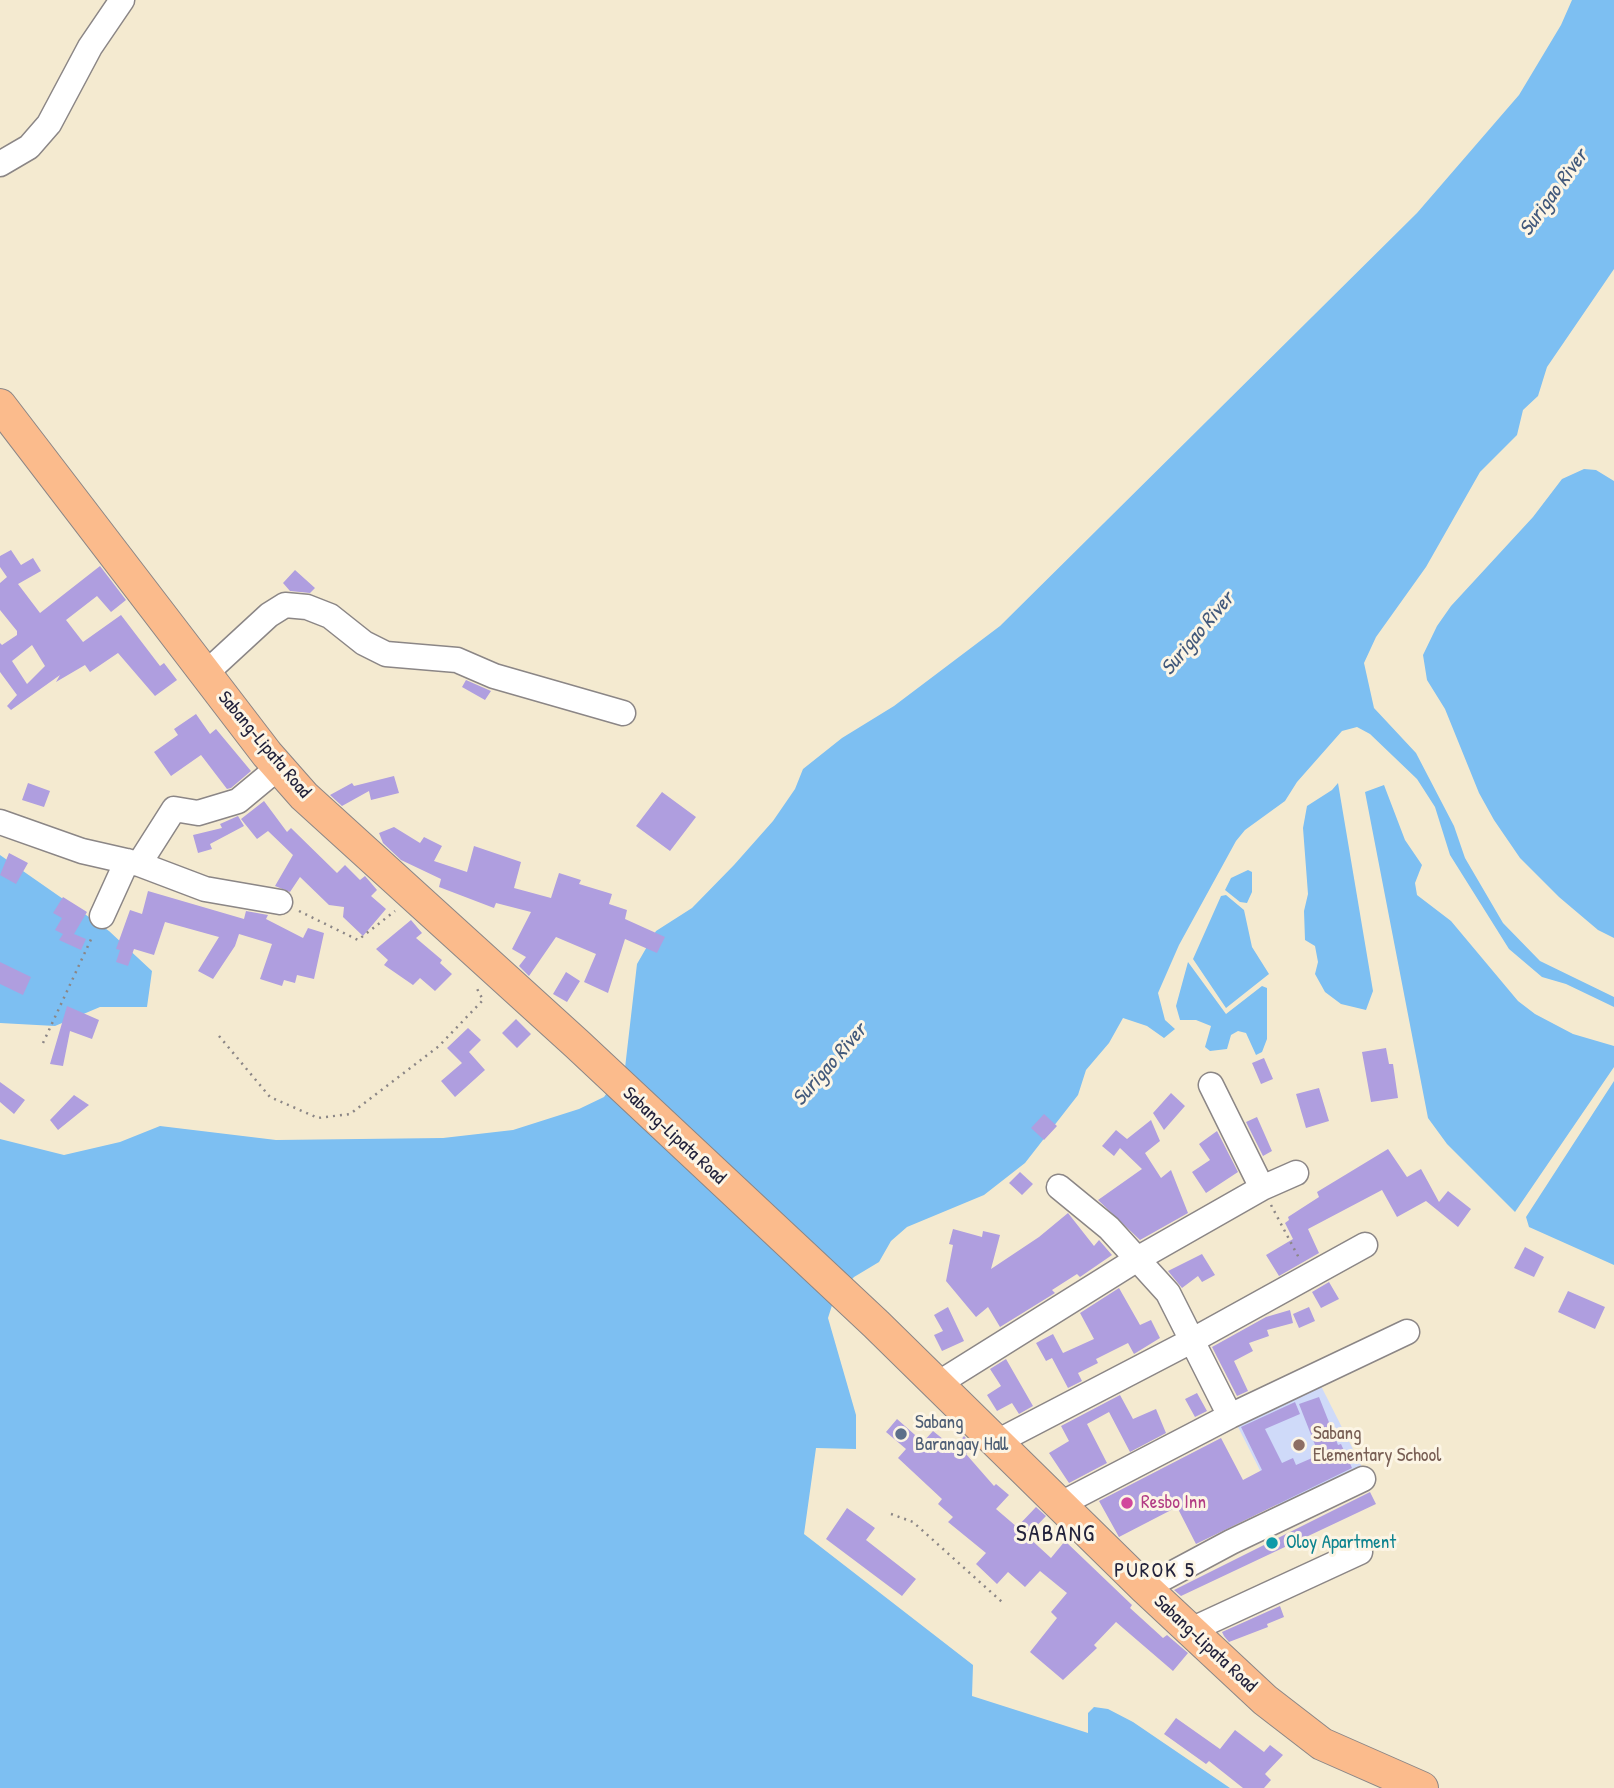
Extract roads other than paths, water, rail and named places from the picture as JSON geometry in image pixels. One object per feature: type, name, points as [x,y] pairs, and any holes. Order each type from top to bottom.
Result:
[{"type":"main road","name":"Sabang-Lipata Road","points":[[0,405],[205,674],[304,796],[577,1044],[876,1324],[1059,1505],[1265,1700],[1322,1744],[1422,1788]]},
{"type":"street","points":[[0,164],[29,147],[49,124],[90,47],[122,0]]},
{"type":"street","points":[[205,674],[269,615],[285,605],[296,606],[330,616],[364,643],[386,654],[457,660],[495,676],[623,713]]},
{"type":"street","points":[[97,925],[133,863],[174,809],[198,813],[238,801],[279,767]]},
{"type":"street","points":[[0,822],[82,850],[133,863],[205,889],[280,902]]},
{"type":"street","points":[[1211,1085],[1262,1188]]},
{"type":"street","points":[[936,1385],[1139,1258],[1262,1188],[1296,1173]]},
{"type":"street","points":[[1059,1187],[1109,1228],[1168,1293],[1230,1416]]},
{"type":"street","points":[[995,1443],[1193,1340],[1366,1245]]},
{"type":"street","points":[[1059,1505],[1230,1416],[1407,1332]]},
{"type":"street","points":[[1145,1588],[1231,1542],[1363,1479]]},
{"type":"street","points":[[1191,1630],[1360,1552]]},
{"type":"water","name":"Surigao River","points":[[1572,0],[1614,0],[1614,269],[1547,367],[1538,396],[1523,410],[1517,435],[1480,472],[1426,567],[1376,637],[1364,663],[1374,708],[1416,753],[1454,826],[1465,858],[1503,923],[1540,961],[1614,997],[1614,1007],[1566,984],[1542,977],[1509,949],[1450,855],[1435,807],[1417,779],[1370,734],[1357,727],[1342,731],[1297,782],[1285,801],[1245,830],[1236,841],[1179,945],[1158,993],[1165,1020],[1175,1029],[1164,1038],[1147,1026],[1123,1018],[1109,1043],[1086,1070],[1078,1095],[1025,1163],[984,1195],[907,1227],[891,1241],[879,1262],[854,1277],[834,1299],[828,1318],[856,1415],[856,1449],[816,1448],[804,1534],[973,1665],[972,1696],[1088,1733],[1088,1713],[1094,1707],[1108,1709],[1133,1722],[1230,1788],[0,1788],[0,1139],[64,1155],[120,1142],[160,1126],[276,1140],[443,1138],[513,1130],[579,1109],[604,1097],[625,1068],[637,964],[656,931],[692,908],[734,865],[773,821],[795,789],[803,769],[842,738],[894,706],[1000,626],[1417,213],[1519,95],[1561,25]]},
{"type":"water","points":[[1584,469],[1596,470],[1614,481],[1614,938],[1598,930],[1559,897],[1520,858],[1494,820],[1479,793],[1445,709],[1427,680],[1423,655],[1437,626],[1451,606],[1533,517],[1562,479]]},
{"type":"water","points":[[1338,783],[1373,991],[1366,1010],[1341,1004],[1325,992],[1315,974],[1318,962],[1315,946],[1305,940],[1304,911],[1308,894],[1303,828],[1307,806]]},
{"type":"water","points":[[1384,785],[1405,840],[1422,865],[1415,883],[1417,895],[1451,921],[1518,1001],[1535,1014],[1573,1034],[1614,1046],[1614,1067],[1515,1212],[1447,1144],[1428,1118],[1365,792]]},
{"type":"water","points":[[0,855],[109,931],[152,971],[147,1007],[100,1007],[55,1026],[0,1023]]},
{"type":"water","points":[[1248,870],[1252,872],[1252,892],[1247,903],[1240,902],[1225,890],[1231,878]]},
{"type":"water","points":[[1226,895],[1244,910],[1252,947],[1269,974],[1226,1008],[1193,959],[1221,896]]},
{"type":"water","points":[[1188,962],[1226,1014],[1262,986],[1267,988],[1267,1039],[1262,1052],[1256,1055],[1246,1033],[1238,1031],[1231,1035],[1227,1049],[1210,1051],[1205,1047],[1211,1026],[1196,1020],[1180,1020],[1176,1006]]},
{"type":"water","points":[[1614,1081],[1614,1265],[1529,1227],[1526,1217]]},
{"type":"place","name":"Sabang Barangay Hall","points":[[901,1434]]},
{"type":"place","name":"Sabang Elementary School","points":[[1299,1445]]},
{"type":"place","name":"Resbo Inn","points":[[1127,1503]]},
{"type":"place","name":"Oloy Apartment","points":[[1272,1543]]},
{"type":"district","name":"SABANG","points":[[1056,1535]]},
{"type":"district","name":"PUROK 5","points":[[1155,1571]]}]
